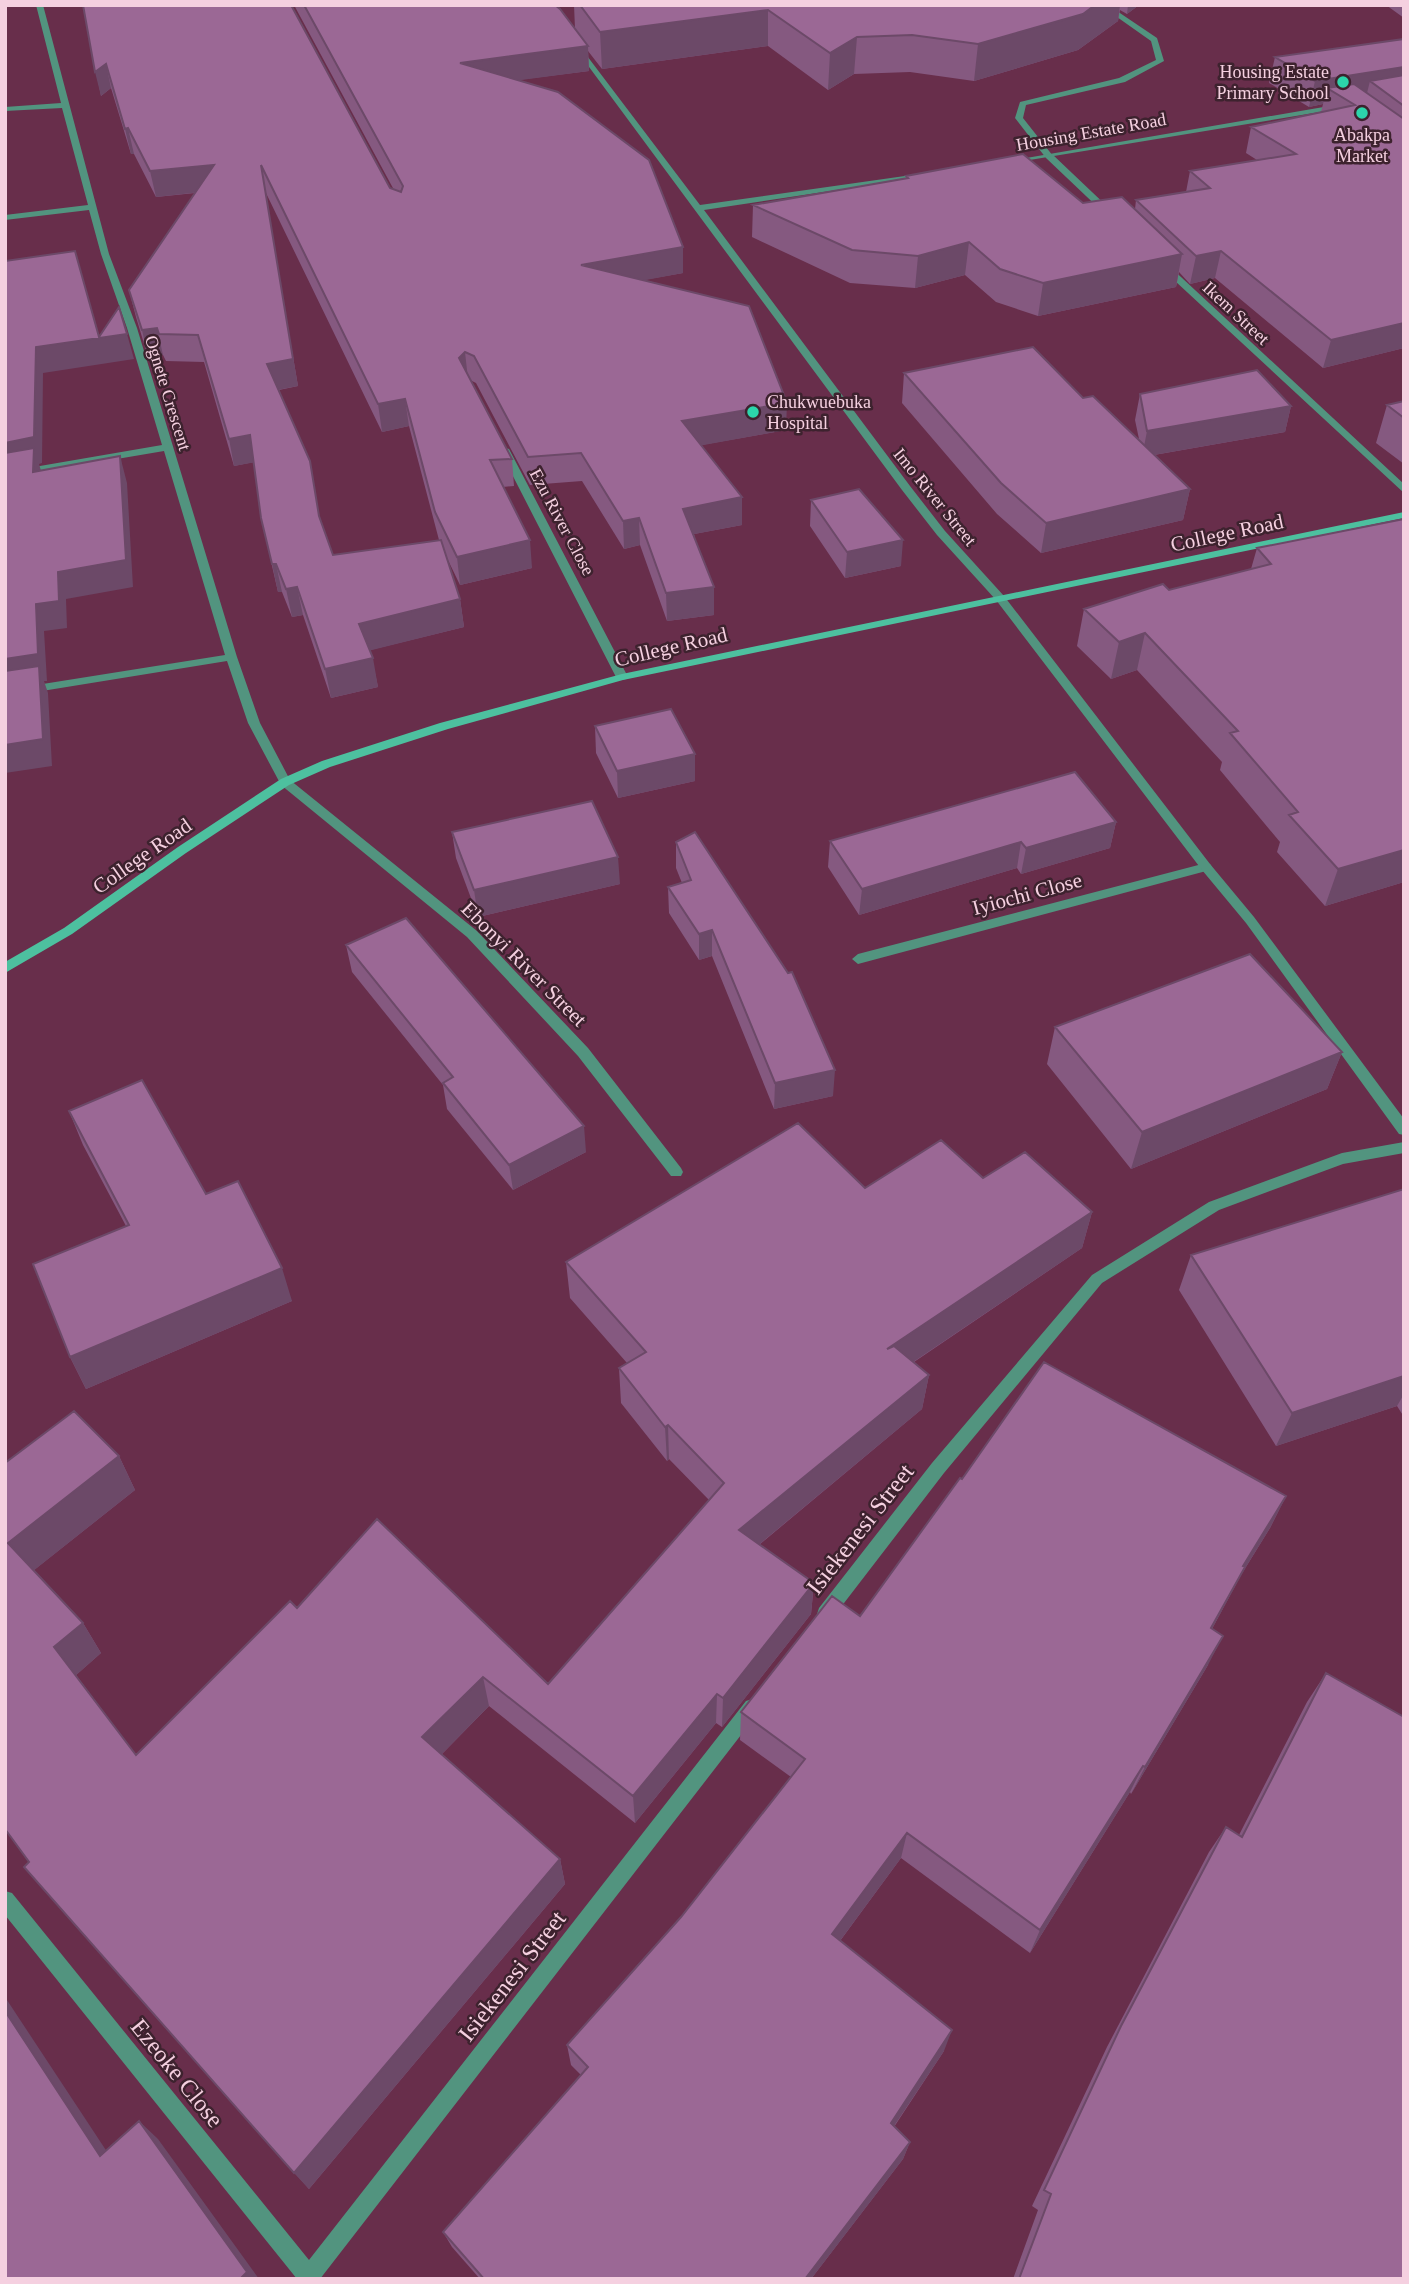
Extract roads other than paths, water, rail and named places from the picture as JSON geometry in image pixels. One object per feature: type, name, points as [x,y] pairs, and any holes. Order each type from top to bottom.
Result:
[{"type":"main road","name":"College Road","points":[[5,968],[68,931],[182,850],[285,782],[327,764],[444,726],[622,677],[1404,515]]},
{"type":"street","name":"Ognete Crescent","points":[[39,5],[105,254],[132,328],[231,657],[254,723],[285,782]]},
{"type":"street","points":[[1104,5],[1154,40],[1160,61],[1122,80],[1023,104],[1019,118],[1049,156],[1116,220]]},
{"type":"street","name":"Imo River Street","points":[[570,36],[941,533],[1000,598],[1250,920],[1404,1130]]},
{"type":"street","name":"Housing Estate Road","points":[[995,164],[1350,104]]},
{"type":"street","points":[[5,109],[66,105]]},
{"type":"street","points":[[699,208],[928,174]]},
{"type":"street","points":[[5,218],[93,207]]},
{"type":"street","name":"Ikem Street","points":[[1155,257],[1404,490]]},
{"type":"street","name":"Ezu River Close","points":[[496,433],[622,677]]},
{"type":"street","points":[[5,475],[168,447]]},
{"type":"street","points":[[5,694],[231,657]]},
{"type":"street","name":"Ebonyi River Street","points":[[285,782],[472,934],[583,1052],[676,1172]]},
{"type":"street","name":"Iyiochi Close","points":[[858,960],[1206,866]]},
{"type":"street","name":"Isiekenesi Street","points":[[811,1632],[938,1468],[1097,1279],[1214,1206],[1342,1159],[1404,1147]]},
{"type":"street","name":"Isiekenesi Street","points":[[308,2278],[760,1698]]},
{"type":"street","name":"Ezeoke Close","points":[[5,1900],[308,2278]]},
{"type":"place","name":"Housing Estate Primary School","points":[[1343,82]]},
{"type":"place","name":"Abakpa Market","points":[[1362,113]]},
{"type":"place","name":"Chukwuebuka Hospital","points":[[753,412]]}]
